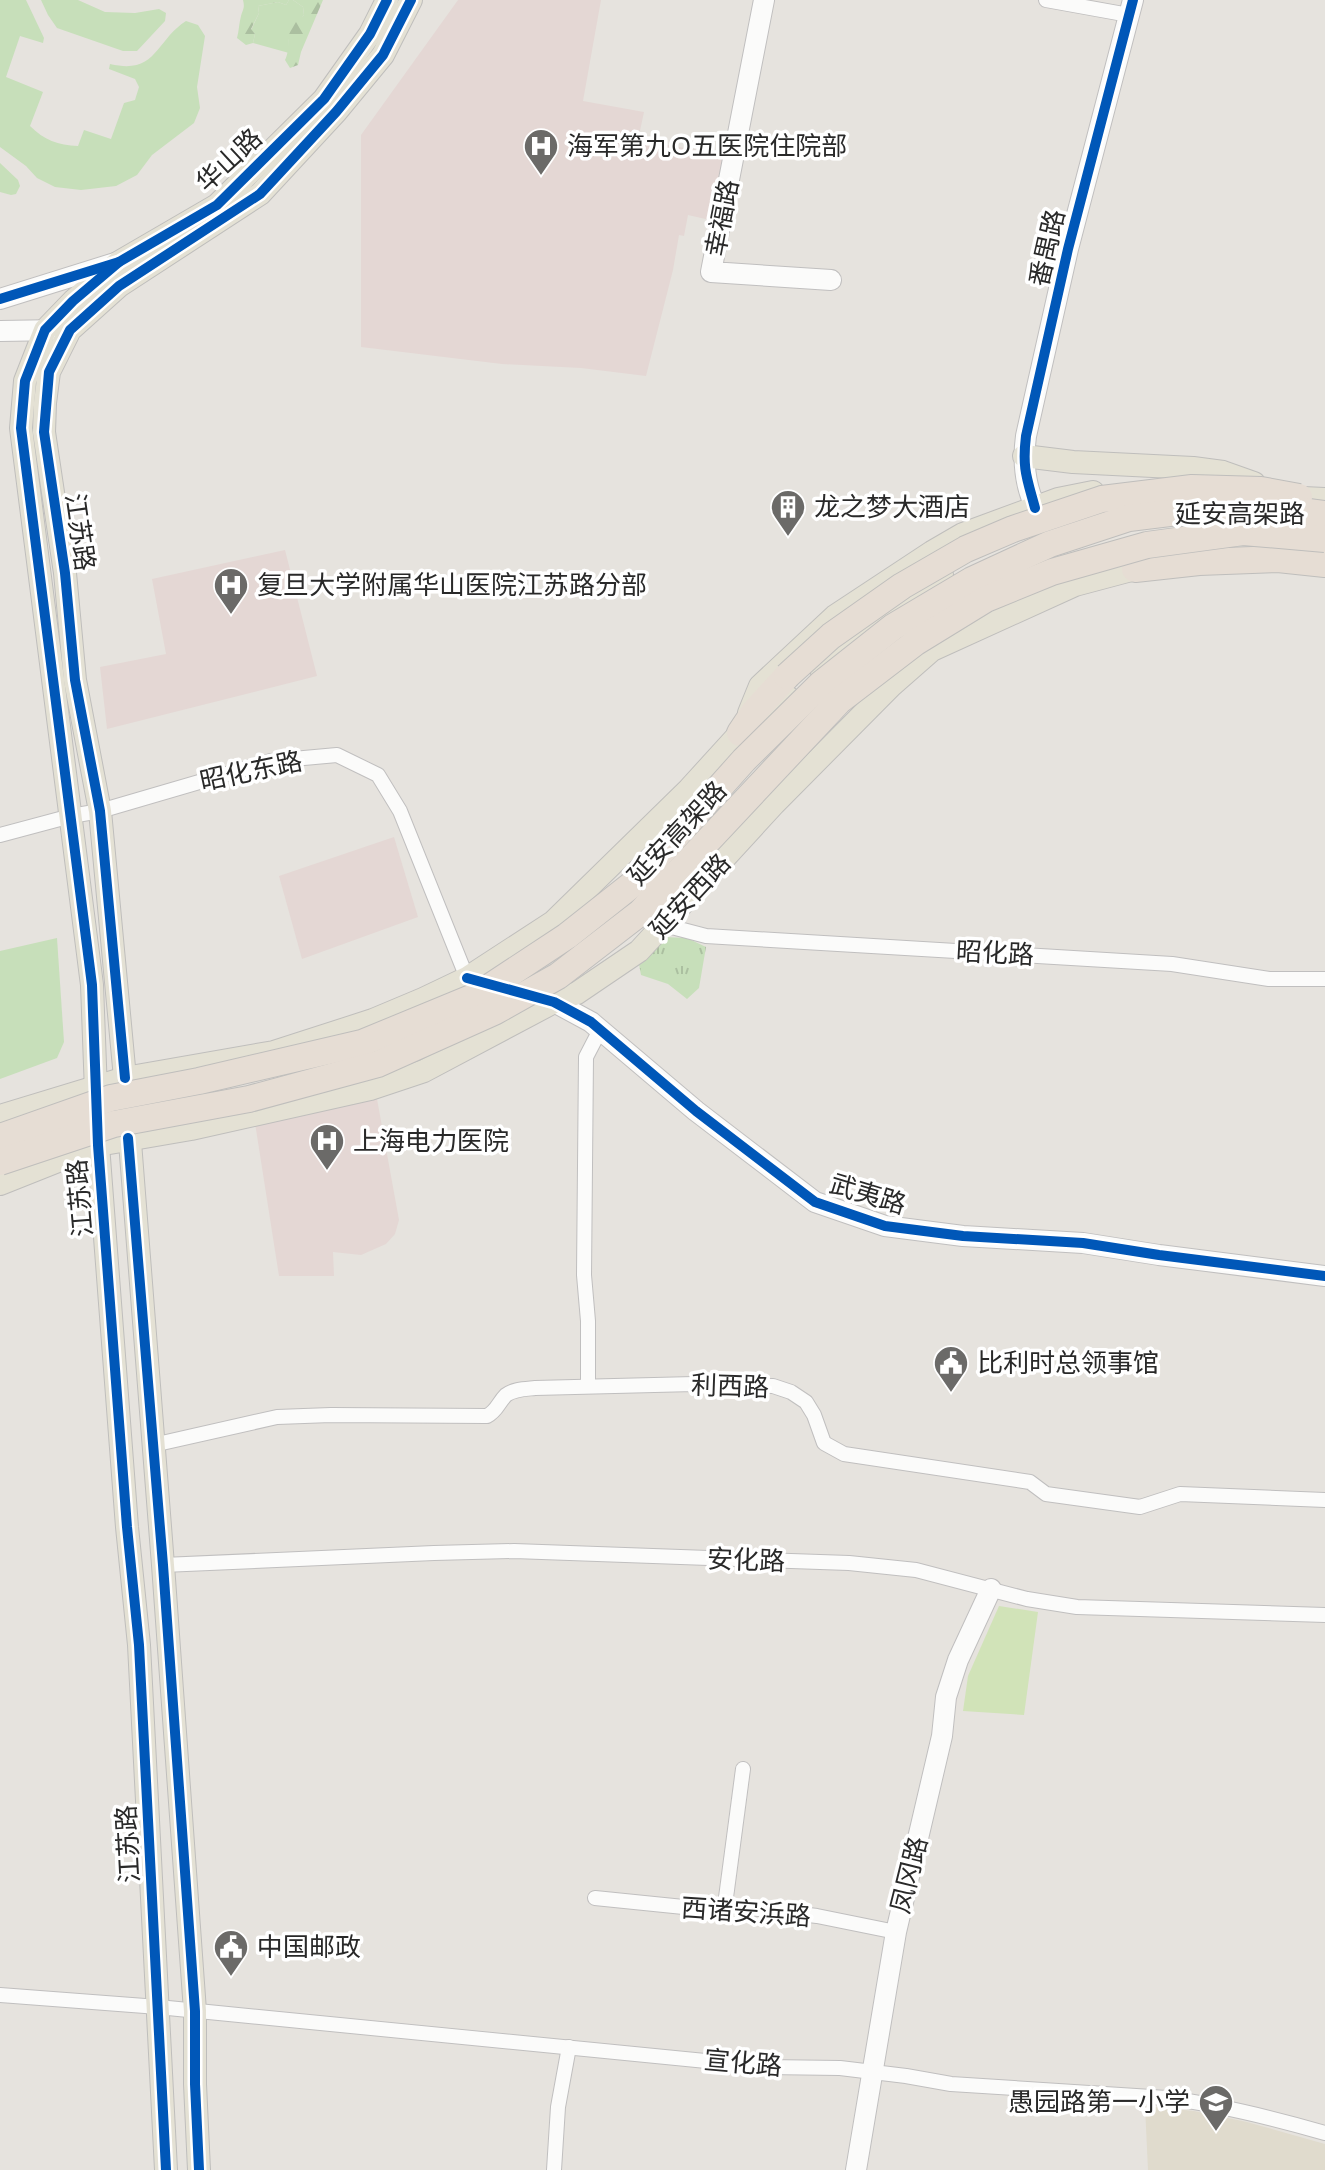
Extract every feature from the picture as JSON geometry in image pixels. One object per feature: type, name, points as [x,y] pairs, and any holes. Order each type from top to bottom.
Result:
[{"type":"highway","points":[[740,733],[754,712],[787,676],[831,636],[902,586],[1013,529],[1102,499],[1192,488],[1261,490],[1307,498],[1325,506]]},
{"type":"highway","name":"延安高架路","points":[[0,1137],[111,1098],[214,1078],[362,1043],[476,996],[567,936],[634,883],[744,760],[821,684],[893,627],[972,580],[1050,544],[1129,518],[1202,509],[1286,509],[1325,514]]},
{"type":"highway","name":"延安高架路","points":[[0,1162],[114,1124],[249,1099],[378,1064],[494,1012],[558,976],[641,912],[839,701],[916,642],[986,599],[1052,572],[1147,545],[1243,532],[1325,539]]},
{"type":"highway","points":[[1135,569],[1278,559],[1325,564]]},
{"type":"main road","name":"华山路","points":[[119,262],[217,205],[324,99],[370,34],[387,0]]},
{"type":"main road","name":"华山路","points":[[70,330],[119,286],[260,194],[336,112],[383,55],[411,0]]},
{"type":"main road","name":"江苏路","points":[[119,262],[73,301],[45,330],[25,381],[21,428],[92,985],[98,1145],[139,1645],[166,2170]]},
{"type":"main road","name":"江苏路","points":[[70,330],[49,372],[44,432],[65,573],[75,680],[100,811],[125,1078],[195,2011],[199,2170]]},
{"type":"main road","points":[[1024,456],[1073,462],[1193,468],[1223,472],[1254,483]]},
{"type":"main road","points":[[740,733],[760,686],[835,616],[963,534],[1058,499],[1177,477],[1325,492]]},
{"type":"main road","points":[[0,1116],[125,1078],[274,1052],[373,1020],[467,978],[553,922],[679,799],[740,733],[768,718],[845,649],[955,565],[1048,528],[1135,504],[1243,495],[1325,499]]},
{"type":"main road","name":"延安西路","points":[[0,1184],[98,1145],[191,1129],[370,1089],[424,1071],[554,1002],[577,993],[639,951],[774,804],[891,686],[932,650],[1075,585],[1135,569],[1162,550],[1242,541],[1325,551]]},
{"type":"main road","points":[[1135,569],[1206,571],[1279,568],[1325,573]]},
{"type":"street","name":"幸福路","points":[[764,0],[711,272],[831,280]]},
{"type":"street","points":[[1046,0],[1131,8]]},
{"type":"street","name":"番禺路","points":[[1075,585],[1066,557],[1035,508],[1024,474],[1024,456],[1068,249],[1131,8]]},
{"type":"street","name":"华山路","points":[[0,299],[119,262]]},
{"type":"street","points":[[0,331],[70,330]]},
{"type":"street","name":"昭化东路","points":[[0,835],[100,811],[271,761],[337,755],[378,775],[400,811],[467,978]]},
{"type":"street","name":"昭化路","points":[[664,925],[706,936],[1172,964],[1269,979],[1325,979]]},
{"type":"street","name":"武夷路","points":[[467,978],[554,1002],[591,1022],[696,1111],[815,1202],[885,1226],[963,1236],[1083,1243],[1325,1276]]},
{"type":"street","points":[[588,1386],[584,1275],[586,1057],[600,1030]]},
{"type":"street","name":"利西路","points":[[153,1445],[277,1417],[487,1416],[497,1409],[505,1396],[519,1390],[694,1384],[773,1386],[791,1392],[806,1402],[824,1443],[835,1451],[876,1460],[1030,1482],[1046,1494],[1140,1507],[1180,1494],[1325,1500]]},
{"type":"street","name":"安化路","points":[[163,1565],[514,1551],[849,1563],[916,1570],[1039,1602],[1077,1607],[1325,1615]]},
{"type":"street","name":"凤冈路","points":[[856,2170],[896,1932],[942,1736],[946,1697],[958,1660],[991,1589]]},
{"type":"street","points":[[725,1905],[743,1769]]},
{"type":"street","name":"西诸安浜路","points":[[595,1898],[713,1910],[725,1905],[817,1916],[896,1932]]},
{"type":"street","name":"宣化路","points":[[0,1995],[158,2007],[766,2067],[840,2068],[951,2084],[1181,2099],[1255,2114],[1325,2133]]},
{"type":"street","points":[[554,2170],[558,2107],[569,2047]]},
{"type":"shaded area","name":"海军第九O五医院住院部","points":[[458,0],[601,0],[583,101],[644,112],[638,140],[726,155],[710,220],[688,215],[684,236],[679,235],[646,376],[581,368],[502,364],[361,347],[361,135]]},
{"type":"shaded area","name":"复旦大学附属华山医院江苏路分部","points":[[285,550],[317,676],[107,729],[100,667],[166,654],[152,579]]},
{"type":"shaded area","points":[[394,837],[418,917],[302,959],[279,876]]},
{"type":"shaded area","name":"上海电力医院","points":[[377,1099],[399,1220],[395,1234],[386,1244],[361,1255],[333,1252],[334,1276],[279,1276],[255,1123]]},
{"type":"shaded area","name":"愚园路第一小学","points":[[1145,2106],[1194,2111],[1247,2122],[1325,2144],[1325,2170],[1148,2170]]},
{"type":"green space","points":[[0,0],[26,0],[44,38],[43,43],[20,36],[6,77],[43,92],[30,126],[41,135],[58,143],[78,146],[84,130],[111,139],[124,103],[135,100],[139,87],[135,79],[109,69],[110,64],[125,66],[147,61],[186,21],[198,25],[205,36],[197,87],[200,108],[194,123],[152,155],[137,175],[116,186],[81,190],[55,187],[37,178],[0,147]]},
{"type":"green space","points":[[41,0],[78,0],[105,12],[135,13],[159,9],[166,13],[165,21],[137,51],[123,51],[57,28]]},
{"type":"green space","points":[[243,0],[289,0],[286,5],[278,2],[258,6],[259,13],[251,29],[255,34],[253,43],[246,45],[237,38]]},
{"type":"green space","points":[[289,0],[303,7],[304,15],[291,31],[289,53],[253,43],[255,34],[251,30],[259,13],[258,6],[278,2],[286,5]]},
{"type":"green space","points":[[293,0],[323,0],[298,65],[290,68],[285,60],[289,34],[304,15],[303,7]]},
{"type":"green space","points":[[0,163],[18,180],[20,186],[16,194],[0,192]]},
{"type":"green space","points":[[663,937],[687,938],[706,947],[699,988],[687,999],[668,984],[641,975],[639,964]]},
{"type":"green space","points":[[57,938],[64,1042],[57,1058],[0,1079],[0,951]]},
{"type":"green space","points":[[999,1606],[1038,1612],[1024,1715],[963,1711],[968,1676]]},
{"type":"cycle path","points":[[0,299],[119,262],[217,205],[324,99],[370,34],[387,0]]},
{"type":"cycle path","points":[[125,1078],[100,811],[75,680],[65,573],[44,432],[49,372],[70,330],[119,286],[260,194],[336,112],[383,55],[411,0]]},
{"type":"cycle path","points":[[1035,508],[1025,465],[1026,436],[1068,249],[1133,0]]},
{"type":"cycle path","points":[[119,262],[73,301],[45,330],[25,381],[21,428],[92,985],[98,1145],[139,1645],[166,2170]]},
{"type":"cycle path","points":[[467,978],[554,1002],[591,1022],[696,1111],[815,1202],[885,1226],[963,1236],[1083,1243],[1325,1276]]},
{"type":"cycle path","points":[[128,1138],[195,2011],[199,2170]]},
{"type":"place","name":"海军第九O五医院住院部","points":[[541,177]]},
{"type":"place","name":"龙之梦大酒店","points":[[788,538]]},
{"type":"place","name":"复旦大学附属华山医院江苏路分部","points":[[231,616]]},
{"type":"place","name":"上海电力医院","points":[[327,1172]]},
{"type":"place","name":"比利时总领事馆","points":[[951,1394]]},
{"type":"place","name":"中国邮政","points":[[231,1978]]},
{"type":"place","name":"愚园路第一小学","points":[[1216,2133]]}]
